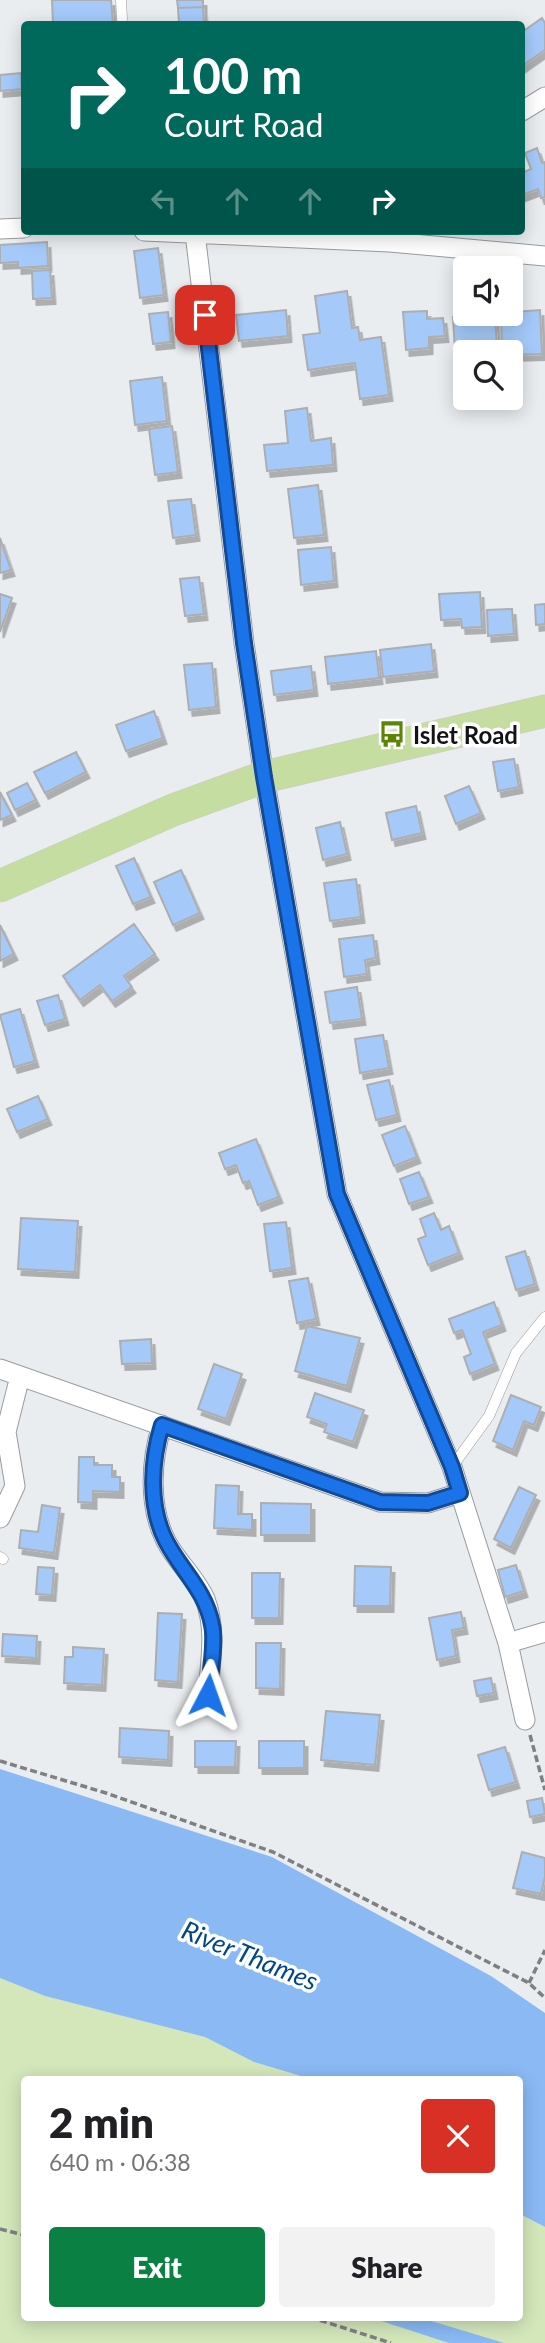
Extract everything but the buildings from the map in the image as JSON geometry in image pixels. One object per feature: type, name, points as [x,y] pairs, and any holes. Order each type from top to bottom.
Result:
[{"type":"main road","points":[[0,886],[173,810],[264,777],[545,711]]},
{"type":"street","points":[[525,109],[545,97]]},
{"type":"street","points":[[0,229],[21,228]]},
{"type":"street","points":[[195,235],[244,643],[264,777],[337,1194],[452,1467],[508,1643],[525,1720]]},
{"type":"street","points":[[293,235],[391,237],[545,256]]},
{"type":"street","points":[[0,1369],[380,1502],[428,1503],[460,1493]]},
{"type":"street","points":[[0,1518],[15,1486],[6,1432],[20,1376]]},
{"type":"street","points":[[162,1425],[155,1450],[154,1507],[165,1540],[204,1598],[213,1627],[208,1695]]},
{"type":"street","points":[[508,1643],[545,1632]]},
{"type":"lane","points":[[121,0],[122,19]]},
{"type":"lane","points":[[452,1467],[489,1416],[516,1353],[545,1317]]},
{"type":"path","points":[[525,1720],[545,1790]]},
{"type":"path","points":[[0,1761],[106,1793],[273,1852],[529,1983],[545,1998]]},
{"type":"path","points":[[529,1983],[545,1950]]},
{"type":"path","points":[[0,2230],[21,2234]]},
{"type":"path","points":[[322,2321],[391,2343]]},
{"type":"green space","points":[[0,1978],[45,1996],[205,2037],[254,2062],[301,2076],[21,2076],[21,2321],[523,2321],[523,2216],[545,2227],[545,2343],[0,2343]]},
{"type":"water","name":"River Thames","points":[[0,1769],[272,1857],[491,1976],[545,2013],[545,2227],[523,2216],[523,2076],[301,2076],[254,2062],[205,2037],[45,1996],[0,1978]]},
{"type":"water","points":[[381,2321],[431,2321],[504,2343],[449,2343]]},
{"type":"place","name":"Islet Road","points":[[392,734]]},
{"type":"route","points":[[205,315],[244,643],[264,777],[337,1194],[452,1467],[460,1493],[428,1503],[380,1502],[162,1425],[155,1450],[154,1507],[165,1540],[204,1598],[213,1627],[208,1695]]}]
